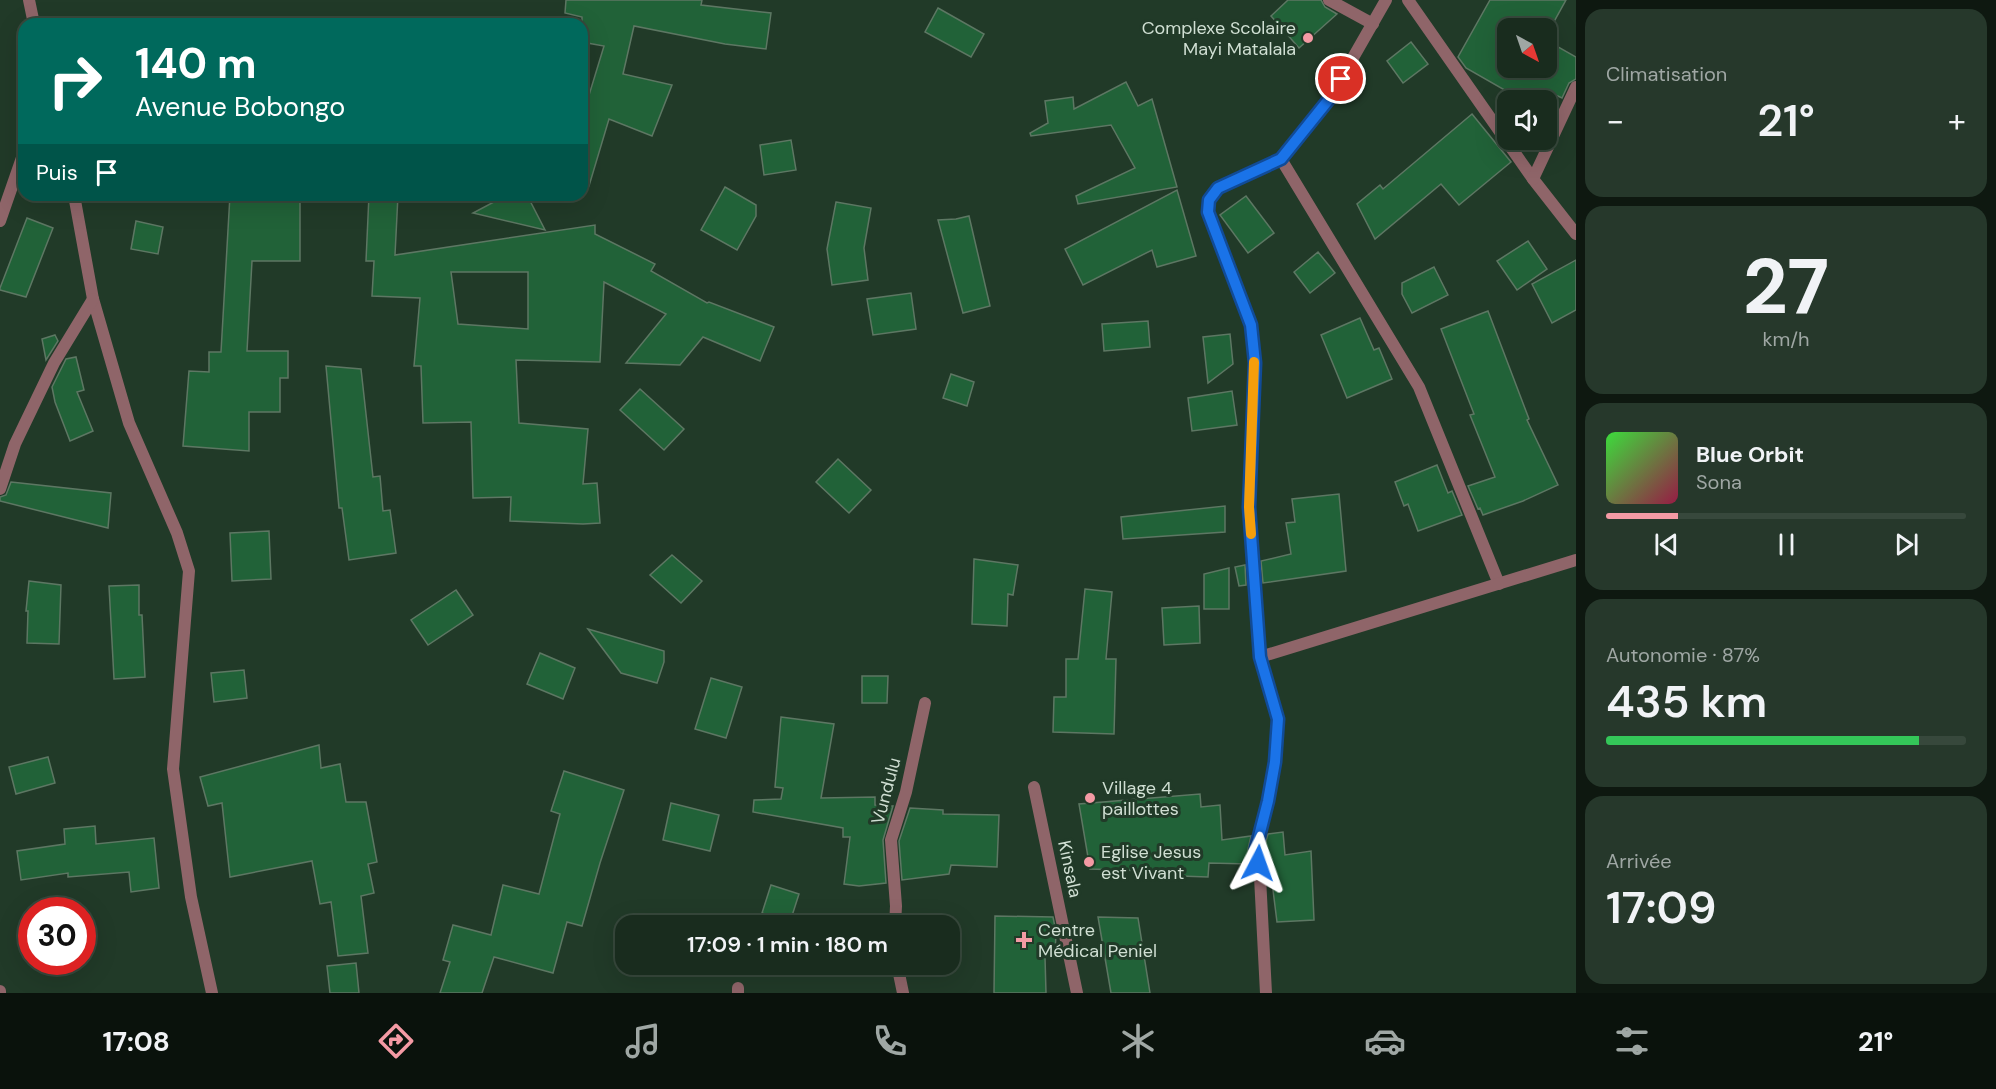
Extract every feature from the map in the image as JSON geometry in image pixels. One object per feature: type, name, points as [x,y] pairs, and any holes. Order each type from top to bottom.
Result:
[{"type":"street","points":[[29,0],[33,18]]},
{"type":"street","points":[[1329,0],[1373,24]]},
{"type":"street","points":[[1266,993],[1256,848],[1275,762],[1278,719],[1260,657],[1249,507],[1255,363],[1251,325],[1208,212],[1209,200],[1218,188],[1281,159],[1330,98],[1386,0]]},
{"type":"street","points":[[1408,0],[1533,179],[1576,234]]},
{"type":"street","points":[[1533,179],[1576,87]]},
{"type":"street","points":[[1281,159],[1419,387],[1499,584]]},
{"type":"street","points":[[0,221],[18,169]]},
{"type":"street","points":[[75,201],[93,299],[129,423],[177,533],[189,571],[173,769],[191,897],[212,993]]},
{"type":"street","points":[[0,489],[15,444],[54,363],[93,299]]},
{"type":"street","points":[[1260,657],[1576,560]]},
{"type":"street","name":"Vundulu","points":[[896,915],[891,840],[906,792],[925,703]]},
{"type":"street","name":"Kinsala","points":[[1034,787],[1077,993]]},
{"type":"street","points":[[899,975],[903,993]]},
{"type":"building","points":[[566,0],[702,0],[701,5],[771,13],[766,49],[725,44],[634,26],[623,74],[672,85],[652,136],[609,119],[589,186],[588,98],[604,46],[588,43],[588,18],[565,13]]},
{"type":"building","name":"Complexe Scolaire Mayi Matalala","points":[[1288,0],[1321,0],[1325,7],[1337,14],[1299,48],[1271,16]]},
{"type":"building","points":[[1490,0],[1566,0],[1556,18],[1497,18],[1497,78],[1557,78],[1557,46],[1576,57],[1576,79],[1569,83],[1562,98],[1557,96],[1557,90],[1504,90],[1466,68],[1458,57]]},
{"type":"building","points":[[938,8],[984,34],[971,57],[925,32]]},
{"type":"building","points":[[1411,42],[1428,64],[1403,83],[1387,61]]},
{"type":"building","points":[[1126,82],[1138,106],[1152,99],[1177,187],[1078,204],[1076,196],[1135,168],[1111,125],[1031,136],[1030,133],[1048,123],[1045,101],[1073,97],[1074,109]]},
{"type":"building","points":[[1472,114],[1497,145],[1497,150],[1501,150],[1511,162],[1459,205],[1441,184],[1375,239],[1357,204],[1380,185],[1383,189]]},
{"type":"building","points":[[791,140],[796,170],[764,175],[760,145]]},
{"type":"building","points":[[725,187],[756,205],[756,216],[737,250],[701,230]]},
{"type":"building","points":[[1177,190],[1196,256],[1157,267],[1152,250],[1083,285],[1065,249]]},
{"type":"building","points":[[1246,196],[1274,233],[1248,253],[1220,215]]},
{"type":"building","points":[[230,201],[300,201],[300,261],[252,261],[247,351],[288,351],[288,378],[280,378],[280,412],[249,412],[249,451],[183,446],[189,371],[209,372],[209,352],[221,352]]},
{"type":"building","points":[[369,201],[398,201],[395,255],[595,225],[595,234],[655,264],[651,271],[707,303],[774,327],[760,361],[703,337],[680,365],[626,363],[666,314],[604,282],[600,362],[516,360],[519,423],[588,429],[583,484],[597,483],[600,523],[510,521],[511,497],[473,498],[471,422],[423,423],[421,366],[414,366],[420,298],[372,296],[374,261],[366,261]],"holes":[[[451,272],[528,272],[528,329],[458,324]]]},
{"type":"building","points":[[496,201],[530,201],[545,230],[473,213]]},
{"type":"building","points":[[836,202],[871,208],[864,248],[868,280],[832,285],[827,249]]},
{"type":"building","points":[[969,216],[990,306],[963,313],[938,220]]},
{"type":"building","points":[[27,218],[53,228],[26,297],[0,290],[0,288]]},
{"type":"building","points":[[136,221],[163,227],[158,254],[131,249]]},
{"type":"building","points":[[1528,241],[1547,269],[1517,290],[1497,261]]},
{"type":"building","points":[[1318,252],[1335,273],[1310,293],[1294,272]]},
{"type":"building","points":[[1576,260],[1576,310],[1552,323],[1532,284]]},
{"type":"building","points":[[1434,267],[1448,295],[1412,313],[1402,294],[1402,283]]},
{"type":"building","points":[[911,293],[916,329],[873,335],[867,299]]},
{"type":"building","points":[[1488,311],[1529,419],[1527,420],[1558,485],[1523,501],[1483,515],[1468,486],[1495,477],[1470,415],[1474,414],[1441,329]]},
{"type":"building","points":[[1360,318],[1374,350],[1379,348],[1392,379],[1347,398],[1321,335]]},
{"type":"building","points":[[1148,321],[1150,347],[1104,351],[1102,324]]},
{"type":"building","points":[[1230,334],[1233,364],[1208,383],[1203,337]]},
{"type":"building","points":[[55,335],[58,341],[46,360],[42,339]]},
{"type":"building","points":[[76,357],[84,390],[77,392],[93,431],[70,441],[55,402],[52,387],[66,359]]},
{"type":"building","points":[[326,366],[361,369],[373,477],[380,476],[383,511],[390,510],[396,553],[349,560],[342,508],[339,508]]},
{"type":"building","points":[[951,374],[974,382],[967,406],[943,398]]},
{"type":"building","points":[[640,389],[684,429],[664,450],[620,410]]},
{"type":"building","points":[[1232,391],[1237,425],[1192,431],[1188,398]]},
{"type":"building","points":[[838,459],[871,490],[849,513],[816,482]]},
{"type":"building","points":[[1437,465],[1448,493],[1452,491],[1462,515],[1418,531],[1408,504],[1404,506],[1395,482]]},
{"type":"building","points":[[11,482],[111,493],[108,528],[0,501],[0,497],[6,495]]},
{"type":"building","points":[[1339,494],[1346,571],[1263,583],[1261,561],[1291,554],[1286,523],[1295,522],[1292,499]]},
{"type":"building","points":[[1225,506],[1225,532],[1123,539],[1121,517]]},
{"type":"building","points":[[269,531],[271,579],[232,581],[230,533]]},
{"type":"building","points":[[672,555],[702,581],[681,603],[650,575]]},
{"type":"building","points":[[974,559],[1018,565],[1013,595],[1008,594],[1007,626],[972,624]]},
{"type":"building","points":[[1245,565],[1246,585],[1239,586],[1235,567]]},
{"type":"building","points":[[1229,568],[1229,609],[1204,609],[1204,574]]},
{"type":"building","points":[[29,581],[61,585],[59,644],[27,643],[28,611],[26,611]]},
{"type":"building","points":[[139,585],[139,615],[142,615],[145,677],[114,679],[109,586]]},
{"type":"building","points":[[1085,589],[1112,592],[1106,659],[1116,659],[1114,734],[1053,732],[1054,697],[1066,697],[1066,659],[1078,659]]},
{"type":"building","points":[[456,590],[473,615],[428,645],[411,620]]},
{"type":"building","points":[[1199,606],[1200,643],[1164,645],[1162,608]]},
{"type":"building","points":[[588,629],[664,651],[664,662],[657,683],[621,673]]},
{"type":"building","points":[[540,653],[575,668],[563,699],[527,684]]},
{"type":"building","points":[[244,670],[247,698],[214,702],[211,673]]},
{"type":"building","points":[[862,676],[888,676],[887,703],[862,703]]},
{"type":"building","points":[[711,678],[742,687],[726,738],[695,729]]},
{"type":"building","points":[[781,717],[834,724],[821,798],[875,797],[875,805],[893,806],[883,840],[886,883],[859,886],[844,884],[850,837],[843,837],[843,828],[753,812],[754,800],[781,799],[783,788],[775,787]]},
{"type":"building","points":[[319,745],[321,768],[340,764],[346,802],[366,802],[377,862],[368,864],[374,893],[361,896],[368,953],[338,956],[331,902],[320,904],[312,861],[230,877],[222,803],[208,806],[200,777]]},
{"type":"building","points":[[48,757],[55,783],[16,794],[9,767]]},
{"type":"building","points":[[564,771],[624,790],[582,926],[567,922],[553,973],[494,957],[482,993],[440,993],[450,962],[443,960],[453,925],[491,935],[503,885],[539,894],[560,814],[551,811]]},
{"type":"building","points":[[1200,794],[1201,807],[1220,805],[1222,840],[1251,836],[1248,849],[1250,864],[1209,863],[1208,877],[1180,876],[1180,872],[1090,869],[1079,804]]},
{"type":"building","points":[[671,803],[719,815],[710,851],[663,840]]},
{"type":"building","points":[[910,808],[943,810],[943,814],[999,815],[997,867],[951,865],[949,874],[902,880],[899,841]]},
{"type":"building","points":[[95,826],[96,844],[154,838],[159,888],[131,892],[129,872],[68,877],[68,873],[21,880],[17,851],[65,844],[64,829]]},
{"type":"building","points":[[1283,832],[1285,855],[1311,851],[1314,920],[1277,922],[1271,874],[1268,875],[1264,848],[1268,834]]},
{"type":"building","points":[[771,885],[799,894],[792,915],[762,913]]},
{"type":"building","points":[[995,916],[1053,917],[1056,932],[1055,957],[1045,957],[1046,993],[994,993]]},
{"type":"building","points":[[1098,917],[1138,918],[1150,993],[1111,993]]},
{"type":"building","points":[[356,963],[359,993],[330,993],[327,966]]},
{"type":"slow traffic","points":[[1251,534],[1249,507],[1254,362]]},
{"type":"place","name":"Complexe Scolaire Mayi Matalala","points":[[1308,38]]},
{"type":"place","name":"Village 4 paillottes","points":[[1090,798]]},
{"type":"place","name":"Eglise Jesus est Vivant","points":[[1089,862]]},
{"type":"place","name":"Centre Médical Peniel","points":[[1024,940]]},
{"type":"route","points":[[1258,863],[1256,848],[1275,762],[1278,719],[1260,657],[1249,507],[1255,363],[1251,325],[1208,212],[1209,200],[1218,188],[1281,159],[1330,98],[1341,79]]}]
